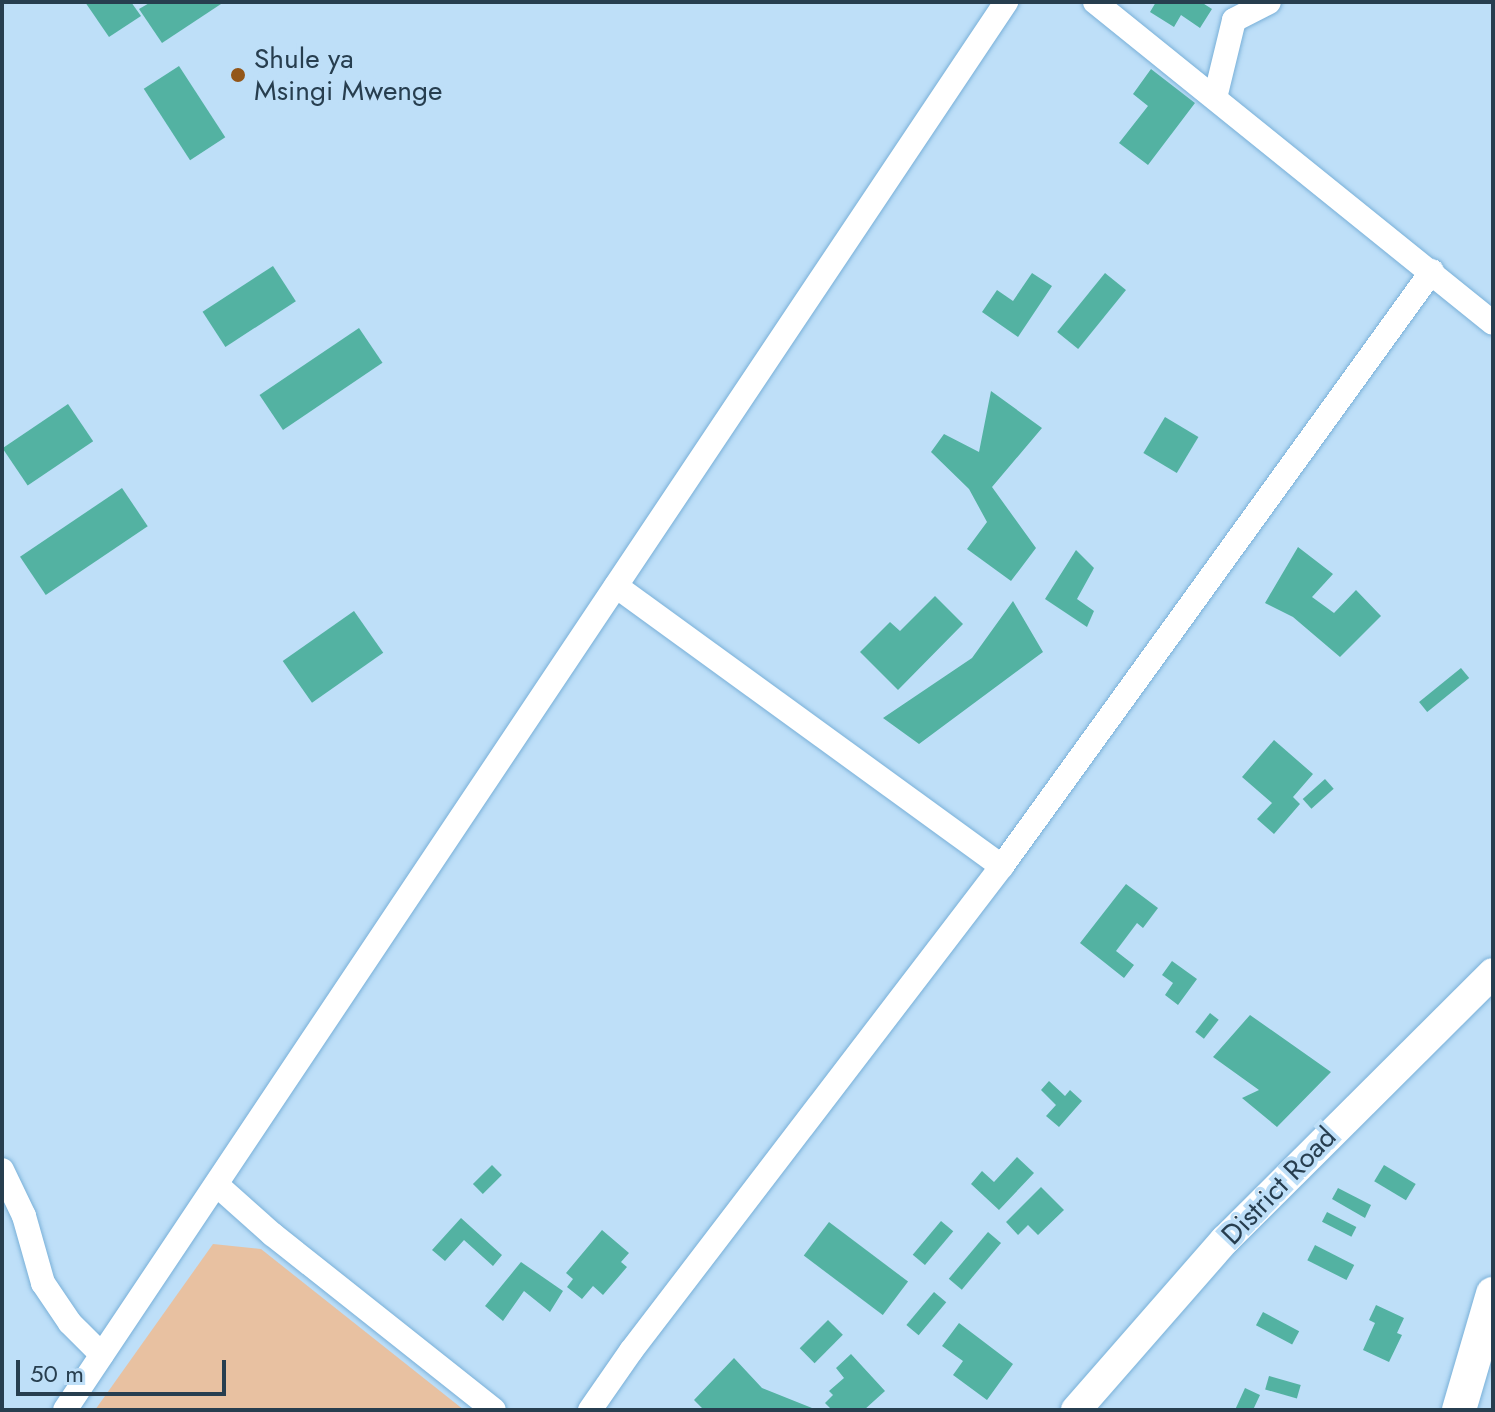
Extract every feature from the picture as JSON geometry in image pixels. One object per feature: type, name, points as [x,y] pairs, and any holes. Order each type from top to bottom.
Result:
[{"type":"main road","points":[[1459,1410],[1493,1294]]},
{"type":"street","points":[[65,1410],[1006,2]]},
{"type":"street","points":[[1095,2],[1493,323]]},
{"type":"street","points":[[1215,98],[1230,11],[1269,2]]},
{"type":"street","points":[[590,1410],[640,1338],[1002,866],[1432,271]]},
{"type":"street","points":[[616,586],[1002,866]]},
{"type":"street","name":"District Road","points":[[1076,1410],[1225,1240],[1468,994],[1493,973]]},
{"type":"street","points":[[2,1170],[24,1216],[43,1283],[70,1323],[102,1355]]},
{"type":"street","points":[[217,1185],[272,1234],[494,1410]]},
{"type":"shaded area","points":[[213,1244],[261,1249],[464,1410],[95,1410]]},
{"type":"building","points":[[85,2],[131,2],[141,16],[109,37]]},
{"type":"building","points":[[151,2],[224,2],[162,43],[139,9]]},
{"type":"building","points":[[1156,2],[1201,2],[1212,9],[1200,28],[1181,15],[1174,27],[1150,12]]},
{"type":"building","points":[[179,66],[225,137],[190,160],[144,89]]},
{"type":"building","points":[[1151,69],[1195,103],[1148,165],[1119,143],[1148,106],[1133,94]]},
{"type":"building","points":[[273,266],[296,301],[225,347],[203,312]]},
{"type":"building","points":[[1032,273],[1052,286],[1018,337],[982,312],[997,290],[1013,301]]},
{"type":"building","points":[[1105,273],[1126,290],[1078,349],[1057,332]]},
{"type":"building","points":[[359,328],[382,363],[283,430],[260,395]]},
{"type":"building","points":[[991,391],[1042,428],[992,487],[1036,548],[1011,581],[967,549],[987,522],[969,489],[931,452],[944,434],[979,452]]},
{"type":"building","points":[[68,404],[93,441],[28,485],[3,448]]},
{"type":"building","points":[[1165,417],[1198,437],[1177,473],[1143,453]]},
{"type":"building","points":[[122,488],[148,526],[46,595],[20,557]]},
{"type":"building","points":[[1298,547],[1333,574],[1312,597],[1334,613],[1356,590],[1381,616],[1340,657],[1293,617],[1265,603]]},
{"type":"building","points":[[1076,550],[1094,568],[1077,599],[1094,611],[1087,627],[1045,599]]},
{"type":"building","points":[[935,596],[963,624],[898,690],[860,652],[890,622],[900,631]]},
{"type":"building","points":[[1013,601],[1043,652],[919,744],[883,718],[972,658]]},
{"type":"building","points":[[354,611],[383,653],[312,703],[283,661]]},
{"type":"building","points":[[1461,668],[1469,678],[1427,712],[1419,702]]},
{"type":"building","points":[[1274,740],[1313,774],[1293,797],[1300,804],[1274,834],[1257,819],[1272,803],[1242,777]]},
{"type":"building","points":[[1325,779],[1334,789],[1311,809],[1303,799]]},
{"type":"building","points":[[1126,884],[1158,908],[1143,928],[1137,923],[1116,951],[1134,965],[1124,978],[1080,943]]},
{"type":"building","points":[[1172,961],[1197,979],[1178,1005],[1165,995],[1173,983],[1162,975]]},
{"type":"building","points":[[1210,1013],[1219,1020],[1204,1039],[1195,1032]]},
{"type":"building","points":[[1250,1015],[1331,1072],[1277,1127],[1242,1098],[1259,1090],[1213,1057]]},
{"type":"building","points":[[1049,1081],[1065,1096],[1070,1090],[1082,1101],[1059,1127],[1046,1116],[1056,1105],[1041,1090]]},
{"type":"building","points":[[1017,1157],[1034,1173],[999,1210],[971,1184],[982,1171],[994,1182]]},
{"type":"building","points":[[492,1165],[502,1175],[483,1194],[473,1184]]},
{"type":"building","points":[[1384,1165],[1416,1184],[1406,1200],[1374,1181]]},
{"type":"building","points":[[1041,1187],[1064,1210],[1038,1235],[1028,1225],[1018,1235],[1006,1222]]},
{"type":"building","points":[[1338,1188],[1371,1205],[1365,1218],[1332,1199]]},
{"type":"building","points":[[1327,1212],[1356,1227],[1351,1237],[1322,1222]]},
{"type":"building","points":[[461,1218],[502,1255],[493,1266],[464,1240],[445,1261],[432,1250]]},
{"type":"building","points":[[941,1221],[953,1231],[925,1265],[913,1255]]},
{"type":"building","points":[[829,1222],[908,1282],[883,1315],[804,1256]]},
{"type":"building","points":[[602,1230],[629,1253],[621,1262],[627,1267],[603,1295],[593,1286],[582,1299],[567,1287],[573,1279],[566,1273]]},
{"type":"building","points":[[988,1232],[1001,1243],[962,1290],[949,1279]]},
{"type":"building","points":[[1315,1245],[1354,1265],[1346,1280],[1307,1260]]},
{"type":"building","points":[[521,1262],[563,1291],[550,1312],[524,1291],[503,1321],[485,1306]]},
{"type":"building","points":[[934,1292],[946,1302],[919,1335],[906,1325]]},
{"type":"building","points":[[1376,1305],[1404,1318],[1397,1333],[1402,1335],[1389,1362],[1363,1350],[1375,1323],[1369,1320]]},
{"type":"building","points":[[1263,1312],[1299,1331],[1292,1344],[1256,1325]]},
{"type":"building","points":[[828,1320],[843,1335],[815,1363],[800,1348]]},
{"type":"building","points":[[959,1323],[1013,1364],[987,1400],[953,1375],[963,1361],[942,1346]]},
{"type":"building","points":[[851,1354],[885,1391],[864,1410],[832,1410],[825,1403],[833,1395],[829,1391],[844,1378],[836,1368]]},
{"type":"building","points":[[734,1358],[762,1388],[817,1410],[704,1410],[694,1400]]},
{"type":"building","points":[[1269,1376],[1301,1385],[1297,1399],[1265,1389]]},
{"type":"building","points":[[1245,1388],[1260,1395],[1253,1410],[1235,1410]]},
{"type":"place","name":"Shule ya Msingi Mwenge","points":[[238,75]]}]
